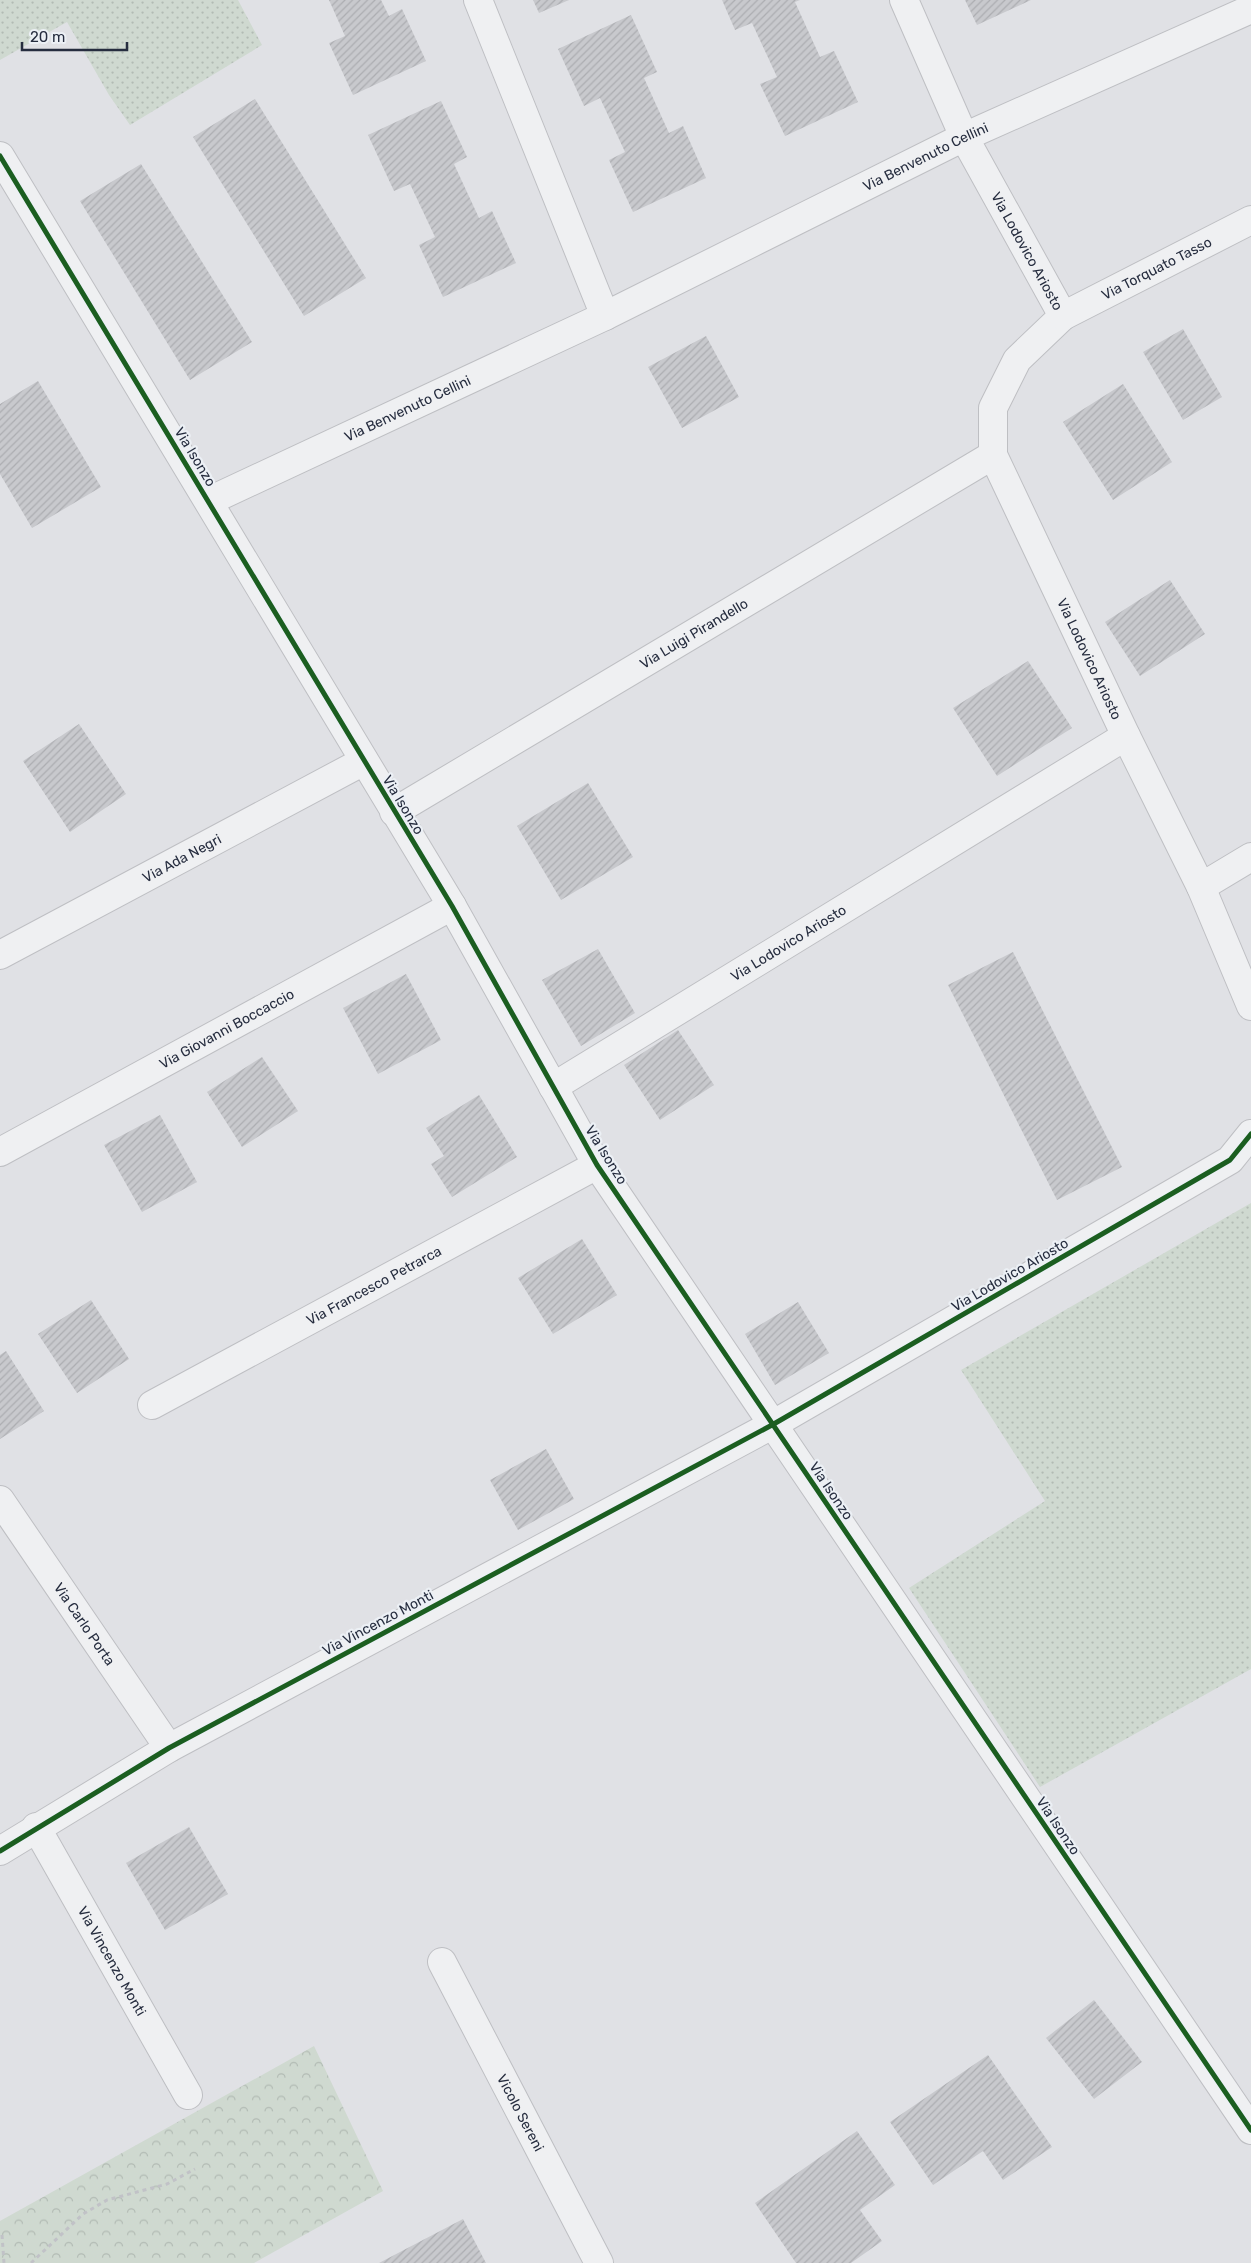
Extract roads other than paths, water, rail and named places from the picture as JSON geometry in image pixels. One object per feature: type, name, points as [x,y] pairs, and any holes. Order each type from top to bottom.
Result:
[{"type":"street","points":[[478,0],[605,316]]},
{"type":"street","name":"Via Lodovico Ariosto","points":[[904,0],[964,137],[1063,316],[1016,360],[993,408],[993,455],[1126,736],[1201,887],[1251,1006]]},
{"type":"street","name":"Via Benvenuto Cellini","points":[[208,501],[605,316],[964,137],[1251,9]]},
{"type":"street","name":"Via Isonzo","points":[[0,156],[452,906],[598,1165],[772,1425],[1251,2130]]},
{"type":"street","name":"Via Torquato Tasso","points":[[1063,316],[1251,220]]},
{"type":"street","name":"Via Luigi Pirandello","points":[[394,812],[993,455]]},
{"type":"street","name":"Via Lodovico Ariosto","points":[[553,1087],[1126,736]]},
{"type":"street","name":"Via Ada Negri","points":[[0,956],[364,761]]},
{"type":"street","points":[[1201,887],[1251,857]]},
{"type":"street","name":"Via Giovanni Boccaccio","points":[[0,1152],[452,906]]},
{"type":"street","name":"Via Lodovico Ariosto","points":[[772,1425],[1230,1160],[1251,1134]]},
{"type":"street","name":"Via Francesco Petrarca","points":[[152,1405],[598,1165]]},
{"type":"street","name":"Via Vincenzo Monti","points":[[0,1850],[169,1748],[772,1425]]},
{"type":"street","name":"Via Carlo Porta","points":[[0,1500],[169,1748]]},
{"type":"street","name":"Via Vincenzo Monti","points":[[36,1827],[188,2095]]},
{"type":"street","name":"Vicolo Sereni","points":[[442,1962],[599,2263]]}]
